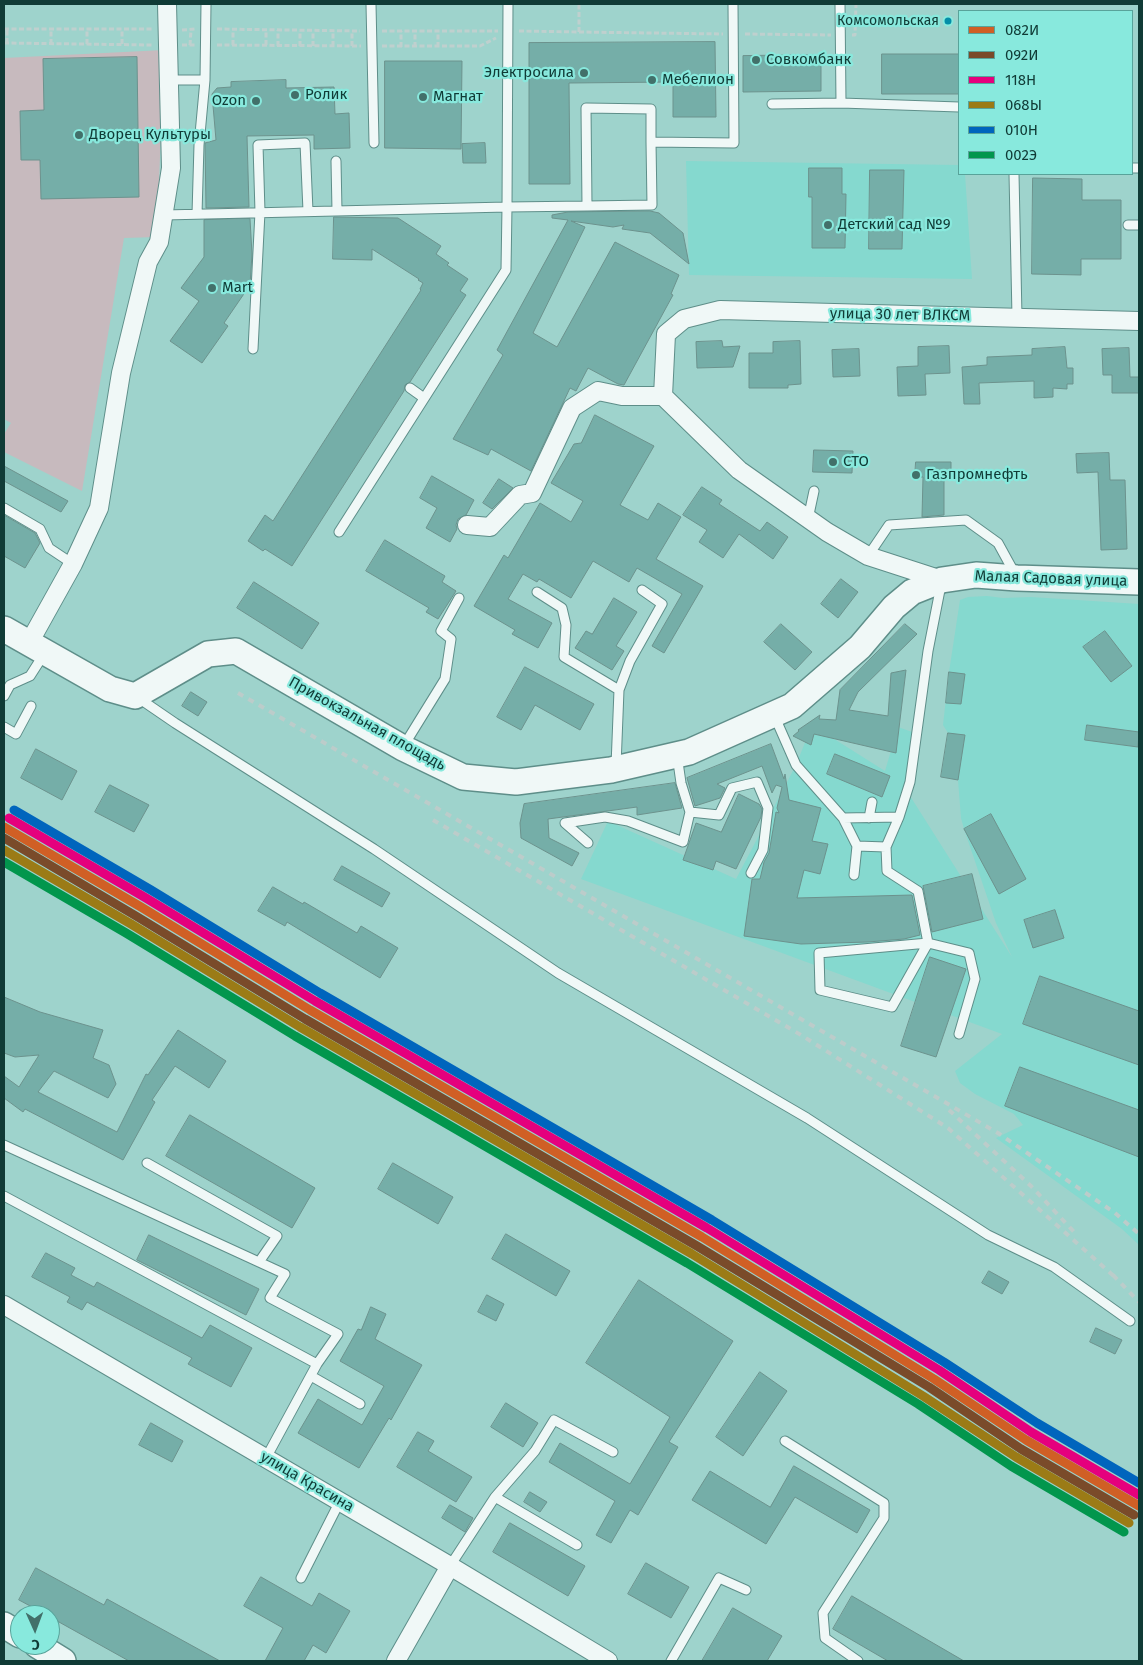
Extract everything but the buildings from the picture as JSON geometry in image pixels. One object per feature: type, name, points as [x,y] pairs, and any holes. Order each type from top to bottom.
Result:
[{"type":"street","points":[[37,647],[99,508],[121,372],[148,262],[159,242],[171,168],[167,4]]},
{"type":"street","name":"улица 30 лет ВЛКСМ","points":[[663,396],[666,334],[684,319],[720,310],[1139,320]]},
{"type":"street","points":[[467,525],[490,527],[520,495],[532,493],[572,408],[598,391],[622,396],[663,396]]},
{"type":"street","name":"Малая Садовая улица","points":[[663,396],[739,470],[808,519],[868,556],[942,580],[976,575],[1139,582]]},
{"type":"street","name":"Привокзальная площадь","points":[[135,696],[208,654],[236,650],[403,748],[463,777],[516,782],[616,769],[689,752],[792,706],[860,647],[894,607],[912,592],[942,580]]},
{"type":"street","points":[[4,628],[110,688],[135,696]]},
{"type":"street","name":"улица Красина","points":[[4,1304],[608,1661]]},
{"type":"street","points":[[396,1661],[450,1566]]},
{"type":"lane","points":[[197,214],[199,145],[207,45],[206,4]]},
{"type":"lane","points":[[371,4],[374,142]]},
{"type":"lane","points":[[338,532],[506,270],[508,4]]},
{"type":"lane","points":[[651,142],[734,143],[733,4]]},
{"type":"lane","points":[[840,4],[841,103]]},
{"type":"lane","points":[[169,80],[205,80]]},
{"type":"lane","points":[[772,104],[841,103],[958,107]]},
{"type":"lane","points":[[164,214],[652,205],[651,109],[586,108],[587,206]]},
{"type":"lane","points":[[253,349],[260,212],[258,145],[305,143],[308,211]]},
{"type":"lane","points":[[336,161],[337,211]]},
{"type":"lane","points":[[1014,175],[1017,317]]},
{"type":"lane","points":[[1128,225],[1139,225]]},
{"type":"lane","points":[[410,388],[424,398]]},
{"type":"lane","points":[[808,519],[814,491]]},
{"type":"lane","points":[[4,508],[40,529],[49,548],[73,564]]},
{"type":"lane","points":[[868,556],[889,524],[966,520],[998,543],[1017,578]]},
{"type":"lane","points":[[942,580],[928,651],[911,773],[899,817],[886,847],[887,871],[918,891],[928,943],[892,1007],[820,990],[819,953],[928,943],[969,953],[975,979],[958,1034]]},
{"type":"lane","points":[[616,769],[619,690],[630,661],[662,604],[642,590]]},
{"type":"lane","points":[[537,592],[562,608],[566,625],[564,657],[619,690]]},
{"type":"lane","points":[[403,748],[445,679],[451,639],[441,631],[459,598]]},
{"type":"lane","points":[[4,696],[10,685],[30,676],[37,647]]},
{"type":"lane","points":[[135,696],[174,723],[374,849],[558,973],[807,1118],[988,1235],[1054,1267],[1130,1321]]},
{"type":"lane","points":[[4,727],[16,734],[31,706]]},
{"type":"lane","points":[[774,714],[796,765],[842,818],[858,846],[854,875]]},
{"type":"lane","points":[[588,843],[564,823],[604,817],[612,818],[628,821],[683,842],[690,812],[681,783],[677,755]]},
{"type":"lane","points":[[690,812],[719,815],[732,788],[757,782],[768,808],[762,850],[751,873]]},
{"type":"lane","points":[[869,818],[872,802]]},
{"type":"lane","points":[[842,818],[899,817]]},
{"type":"lane","points":[[858,846],[886,847]]},
{"type":"lane","points":[[4,1145],[285,1274],[270,1298],[338,1334],[317,1364],[266,1458]]},
{"type":"lane","points":[[147,1163],[277,1236],[259,1262]]},
{"type":"lane","points":[[4,1196],[317,1364]]},
{"type":"lane","points":[[311,1376],[360,1404]]},
{"type":"lane","points":[[450,1566],[495,1497],[535,1450],[554,1420],[613,1452]]},
{"type":"lane","points":[[785,1441],[884,1503],[884,1518],[824,1612],[825,1638],[858,1661]]},
{"type":"lane","points":[[495,1497],[577,1545]]},
{"type":"lane","points":[[301,1578],[340,1502]]},
{"type":"lane","points":[[671,1661],[719,1578],[746,1590]]},
{"type":"path","points":[[51,28],[51,44]]},
{"type":"path","points":[[438,47],[438,32],[415,31],[206,29],[190,30],[168,37],[122,44],[51,44],[5,43],[5,29],[122,29],[168,37],[190,45],[415,47],[438,47],[480,46],[508,31]]},
{"type":"path","points":[[87,29],[87,44]]},
{"type":"path","points":[[122,29],[122,44]]},
{"type":"path","points":[[190,30],[190,45]]},
{"type":"path","points":[[233,30],[233,45]]},
{"type":"path","points":[[266,30],[266,46]]},
{"type":"path","points":[[278,30],[278,46]]},
{"type":"path","points":[[300,31],[300,46]]},
{"type":"path","points":[[313,31],[313,46]]},
{"type":"path","points":[[333,31],[333,46]]},
{"type":"path","points":[[352,31],[352,46]]},
{"type":"path","points":[[401,31],[401,46]]},
{"type":"path","points":[[415,31],[415,47]]},
{"type":"path","points":[[579,32],[840,35]]},
{"type":"shaded area","points":[[164,50],[157,237],[124,238],[82,491],[4,452],[4,434],[11,423],[4,419],[4,58]]},
{"type":"shaded area","name":"Детский сад №9","points":[[686,161],[958,165],[958,175],[965,175],[972,279],[689,275]]},
{"type":"shaded area","points":[[987,596],[1139,604],[1139,1245],[1122,1229],[996,1138],[1023,1125],[1014,1114],[975,1094],[960,1083],[955,1071],[1002,1034],[581,879],[608,821],[736,879],[796,765],[812,725],[885,771],[898,727],[915,733],[905,788],[1012,957],[996,923],[964,829],[961,818],[958,780],[941,777],[948,733],[943,725],[960,600],[968,597]]},
{"type":"railway","points":[[238,693],[998,1133],[1115,1213],[1139,1234]]},
{"type":"railway","points":[[433,820],[801,1035],[948,1128],[1117,1279]]},
{"type":"railway","points":[[949,1110],[1031,1186],[1076,1234]]},
{"type":"railway","points":[[1113,1275],[1139,1302]]},
{"type":"transit line","name":"010Н","points":[[14,810],[151,890],[320,993],[712,1220],[944,1362],[1037,1423],[1139,1483]]},
{"type":"transit line","name":"118Н","points":[[9,818],[146,898],[315,1001],[707,1228],[939,1370],[1031,1432],[1139,1495]]},
{"type":"transit line","name":"082И","points":[[4,827],[141,907],[310,1010],[702,1237],[934,1379],[1026,1440],[1139,1506]]},
{"type":"transit line","name":"092И","points":[[4,838],[305,1019],[697,1246],[929,1387],[1021,1449],[1134,1515]]},
{"type":"transit line","name":"068Ы","points":[[4,850],[131,924],[300,1027],[692,1254],[923,1396],[1016,1457],[1129,1523]]},
{"type":"transit line","name":"002Э","points":[[4,862],[126,933],[295,1036],[687,1263],[918,1404],[1011,1466],[1124,1532]]},
{"type":"place","name":"Комсомольская","points":[[948,21]]},
{"type":"place","name":"Совкомбанк","points":[[756,60]]},
{"type":"place","name":"Электросила","points":[[584,73]]},
{"type":"place","name":"Мебелион","points":[[652,80]]},
{"type":"place","name":"Ролик","points":[[295,95]]},
{"type":"place","name":"Магнат","points":[[423,97]]},
{"type":"place","name":"Ozon","points":[[256,101]]},
{"type":"place","name":"Дворец Культуры","points":[[79,135]]},
{"type":"place","name":"Детский сад №9","points":[[828,225]]},
{"type":"place","name":"Mart","points":[[212,288]]},
{"type":"place","name":"СТО","points":[[833,462]]},
{"type":"place","name":"Газпромнефть","points":[[916,475]]}]
